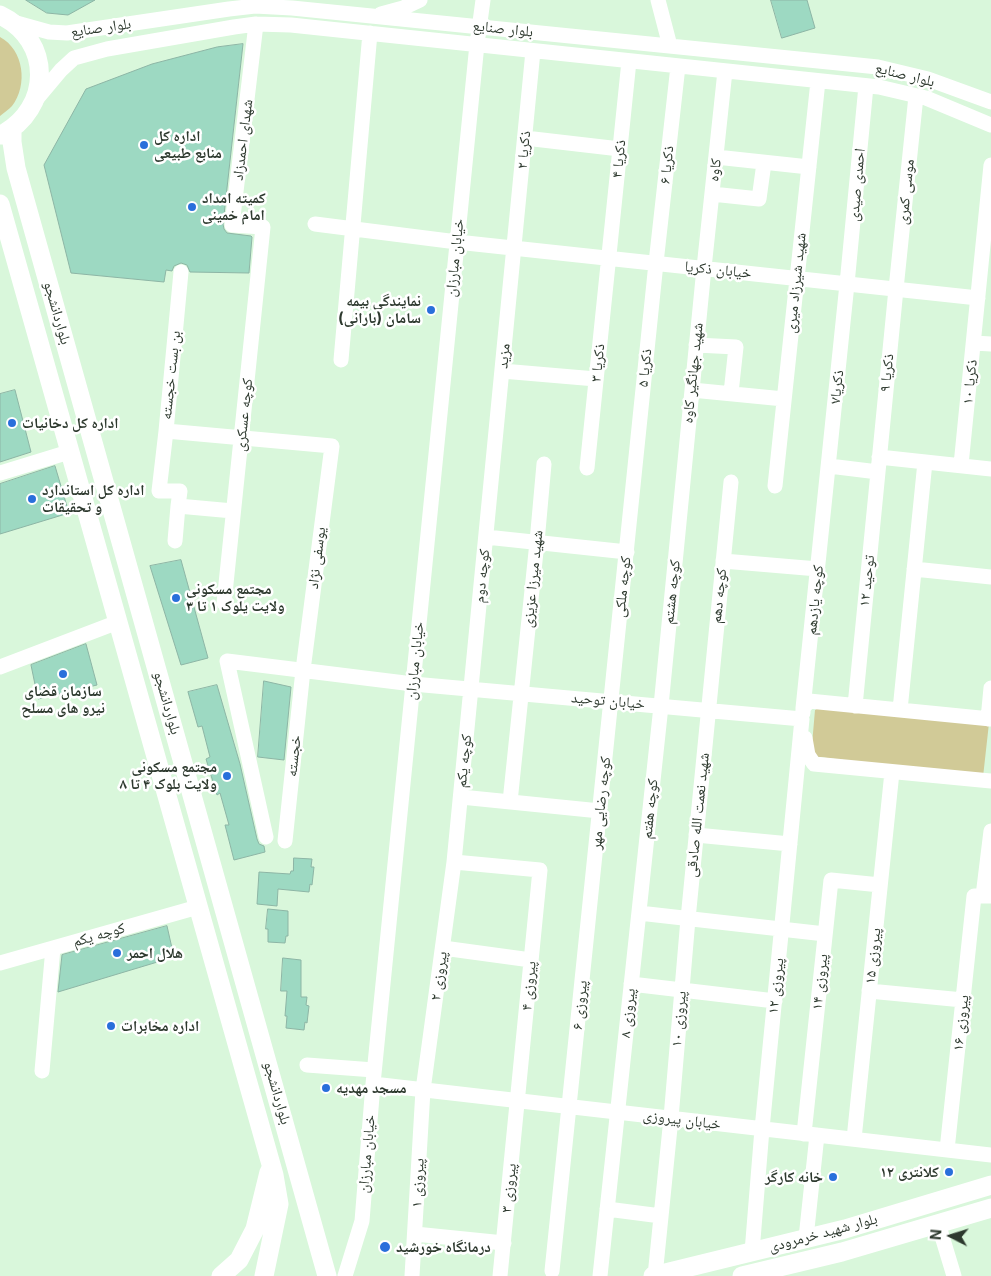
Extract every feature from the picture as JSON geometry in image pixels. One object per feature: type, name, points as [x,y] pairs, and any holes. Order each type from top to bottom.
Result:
[{"type":"main road","points":[[6,18],[28,37],[38,57],[40,79],[35,101],[26,116],[6,132]]},
{"type":"main road","name":"بلواردانشجو","points":[[6,132],[12,142],[16,168],[328,1276]]},
{"type":"main road","name":"بلواردانشجو","points":[[0,204],[271,1164],[279,1204],[264,1276]]},
{"type":"main road","points":[[221,1276],[239,1260],[254,1229],[271,1164]]},
{"type":"main road","name":"بلوار شهید خرمرودی","points":[[654,1276],[844,1229],[991,1186]]},
{"type":"main road","name":"بلوار شهید خرمرودی","points":[[751,1275],[842,1252],[991,1208]]},
{"type":"street","points":[[269,0],[285,8]]},
{"type":"street","points":[[374,16],[403,8],[420,0]]},
{"type":"street","points":[[473,0],[479,27]]},
{"type":"street","name":"خیابان مبارزان","points":[[345,1276],[362,1221],[374,1077],[477,44],[483,0]]},
{"type":"street","points":[[658,0],[670,46]]},
{"type":"street","name":"بلوار صنایع","points":[[6,18],[49,32],[67,33],[254,6],[285,8],[878,67],[941,84],[991,102]]},
{"type":"street","name":"بلوار صنایع","points":[[35,101],[61,70],[74,58],[108,50],[256,24],[291,25],[879,87],[935,102],[991,125]]},
{"type":"street","name":"شهدای احمدزاد","points":[[256,24],[232,225],[263,227]]},
{"type":"street","points":[[340,360],[354,228],[370,34]]},
{"type":"street","name":"ذکریا ۲","points":[[514,249],[533,51]]},
{"type":"street","name":"ذکریا ۴","points":[[608,258],[629,61]]},
{"type":"street","name":"ذکریا ۶","points":[[656,263],[678,66]]},
{"type":"street","name":"کاوه","points":[[704,268],[725,71]]},
{"type":"street","name":"شهید شیرزاد میری","points":[[775,486],[818,80]]},
{"type":"street","points":[[935,102],[941,84]]},
{"type":"street","name":"احمدی صیدی","points":[[848,284],[866,86]]},
{"type":"street","name":"موسی کمری","points":[[896,289],[916,96]]},
{"type":"street","points":[[525,138],[620,148]]},
{"type":"street","points":[[716,157],[809,167]]},
{"type":"street","points":[[712,194],[759,199],[764,162]]},
{"type":"street","name":"ذکریا ۱۰","points":[[962,466],[991,165]]},
{"type":"street","name":"خیابان ذکریا","points":[[315,224],[514,249],[978,298]]},
{"type":"street","name":"کوچه عسکری","points":[[224,603],[232,511],[242,439],[263,227]]},
{"type":"street","name":"مزید","points":[[494,463],[514,249]]},
{"type":"street","name":"ذکریا ۳","points":[[587,468],[608,258]]},
{"type":"street","name":"ذکریا ۵","points":[[634,472],[656,263]]},
{"type":"street","name":"شهید جهانگیر کاوه","points":[[683,477],[704,268]]},
{"type":"street","name":"بن بست خجسته","points":[[181,272],[166,431],[332,446]]},
{"type":"street","name":"ذکریا۷","points":[[826,491],[848,284]]},
{"type":"street","name":"ذکریا ۹","points":[[878,464],[896,289]]},
{"type":"street","points":[[974,343],[991,344]]},
{"type":"street","points":[[696,345],[736,347],[731,393]]},
{"type":"street","points":[[502,370],[596,379]]},
{"type":"street","points":[[692,390],[784,399]]},
{"type":"street","points":[[166,431],[160,491],[180,491],[175,541]]},
{"type":"street","name":"یوسفی نژاد","points":[[303,670],[332,446]]},
{"type":"street","points":[[0,473],[69,452]]},
{"type":"street","points":[[829,466],[925,462],[991,469]]},
{"type":"street","points":[[900,710],[925,462]]},
{"type":"street","name":"کوچه دوم","points":[[471,689],[494,463]]},
{"type":"street","name":"شهید میرزا عزیزی","points":[[510,802],[544,464]]},
{"type":"street","name":"توحید ۱۲","points":[[854,706],[878,464]]},
{"type":"street","name":"کوچه ملکی","points":[[612,702],[634,472]]},
{"type":"street","name":"کوچه هشتم","points":[[661,706],[683,477]]},
{"type":"street","name":"کوچه دهم","points":[[708,710],[731,482]]},
{"type":"street","name":"کوچه یازدهم","points":[[803,714],[826,491]]},
{"type":"street","points":[[178,506],[232,511]]},
{"type":"street","points":[[486,537],[627,552]]},
{"type":"street","points":[[723,560],[818,569]]},
{"type":"street","points":[[914,569],[991,577]]},
{"type":"street","points":[[0,667],[118,622]]},
{"type":"street","points":[[266,837],[227,661],[413,684]]},
{"type":"street","name":"خجسته","points":[[285,841],[303,670]]},
{"type":"street","name":"خیابان توحید","points":[[413,684],[708,710],[803,714],[809,702],[989,719]]},
{"type":"street","points":[[989,719],[991,688]]},
{"type":"street","name":"کوچه یکم","points":[[454,862],[471,689]]},
{"type":"street","name":"کوچه رضایی مهر","points":[[591,904],[612,702]]},
{"type":"street","name":"کوچه هفتم","points":[[638,913],[661,706]]},
{"type":"street","name":"شهید نعمت الله صادقی","points":[[688,919],[708,710]]},
{"type":"street","points":[[803,714],[808,755],[814,764],[991,781]]},
{"type":"street","name":"پیروزی ۱۲","points":[[752,1252],[762,1129],[803,714]]},
{"type":"street","name":"پیروزی ۱۵","points":[[854,1140],[892,772]]},
{"type":"street","points":[[461,797],[600,810]]},
{"type":"street","name":"پیروزی ۱۶","points":[[948,1150],[963,1000],[983,896],[991,831]]},
{"type":"street","points":[[696,835],[790,844]]},
{"type":"street","name":"پیروزی ۴","points":[[454,862],[540,870],[518,1101]]},
{"type":"street","name":"پیروزی ۲","points":[[423,1090],[454,862]]},
{"type":"street","name":"پیروزی ۱۴","points":[[806,1238],[811,1134],[825,934],[831,880],[880,886]]},
{"type":"street","name":"پیروزی ۶","points":[[552,1271],[591,904]]},
{"type":"street","name":"کوچه یکم","points":[[0,963],[198,907]]},
{"type":"street","points":[[638,913],[825,934]]},
{"type":"street","name":"پیروزی ۸","points":[[600,1276],[638,913]]},
{"type":"street","name":"پیروزی ۱۰","points":[[654,1276],[671,1118],[688,919]]},
{"type":"street","points":[[42,1071],[53,948]]},
{"type":"street","points":[[443,948],[532,960]]},
{"type":"street","points":[[631,984],[775,1001]]},
{"type":"street","points":[[869,991],[963,1000]]},
{"type":"street","name":"خیابان پیروزی","points":[[307,1065],[374,1077],[423,1090],[991,1155]]},
{"type":"street","name":"پیروزی ۱","points":[[412,1276],[423,1090]]},
{"type":"street","name":"پیروزی ۳","points":[[500,1276],[518,1101]]},
{"type":"street","points":[[607,1209],[661,1216]]},
{"type":"street","points":[[938,1223],[954,1276]]},
{"type":"street","points":[[415,1234],[504,1243]]},
{"type":"shaded area","points":[[0,37],[8,43],[19,59],[22,78],[17,98],[12,106],[0,116]]},
{"type":"shaded area","points":[[820,707],[989,723],[983,777],[811,756],[815,710]]},
{"type":"building","points":[[26,0],[95,0],[68,15],[47,13]]},
{"type":"building","points":[[771,0],[807,0],[815,28],[782,38]]},
{"type":"building","name":"اداره کل منابع طبیعی","points":[[243,44],[223,224],[227,233],[252,237],[249,273],[190,272],[187,265],[181,263],[174,266],[172,271],[166,270],[164,282],[71,273],[44,165],[86,89],[152,64],[217,47]]},
{"type":"building","name":"اداره کل دخانیات","points":[[15,390],[31,452],[0,462],[0,394]]},
{"type":"building","name":"اداره کل استاندارد و تحقیقات","points":[[55,466],[69,513],[0,534],[0,484]]},
{"type":"building","name":"مجتمع مسکونی ولایت یلوک ۱ تا ۳","points":[[181,560],[208,658],[181,665],[150,566]]},
{"type":"building","name":"سازمان قضای نیرو های مسلح","points":[[86,644],[97,685],[38,699],[31,665]]},
{"type":"building","points":[[264,681],[291,687],[284,760],[258,757]]},
{"type":"building","name":"مجتمع مسکونی ولایت بلوک ۴ تا ۸","points":[[217,685],[240,764],[257,839],[259,844],[264,846],[265,852],[234,860],[225,825],[229,825],[220,793],[217,795],[206,759],[210,757],[202,726],[198,727],[188,692]]},
{"type":"building","points":[[294,858],[312,859],[311,867],[314,867],[312,885],[310,884],[309,892],[278,889],[277,906],[257,904],[259,872],[290,874],[293,871]]},
{"type":"building","points":[[268,909],[288,911],[288,936],[286,936],[285,943],[268,942],[268,929],[266,929]]},
{"type":"building","name":"هلال احمر","points":[[167,926],[174,957],[58,992],[62,955]]},
{"type":"building","points":[[283,958],[301,960],[301,997],[307,997],[306,1005],[309,1006],[307,1023],[305,1022],[304,1030],[286,1028],[287,991],[281,991]]},
{"type":"place","name":"اداره کل منابع طبیعی","points":[[144,145]]},
{"type":"place","name":"کمیته امداد امام خمینی","points":[[192,207]]},
{"type":"place","name":"نمایندگی بیمه سامان (بارانی)","points":[[431,310]]},
{"type":"place","name":"اداره کل دخانیات","points":[[12,423]]},
{"type":"place","name":"اداره کل استاندارد و تحقیقات","points":[[32,499]]},
{"type":"place","name":"مجتمع مسکونی ولایت یلوک ۱ تا ۳","points":[[176,598]]},
{"type":"place","name":"سازمان قضای نیرو های مسلح","points":[[63,674]]},
{"type":"place","name":"مجتمع مسکونی ولایت بلوک ۴ تا ۸","points":[[227,776]]},
{"type":"place","name":"هلال احمر","points":[[117,953]]},
{"type":"place","name":"اداره مخابرات","points":[[111,1026]]},
{"type":"place","name":"مسجد مهدیه","points":[[326,1088]]},
{"type":"place","name":"کلانتری ۱۲","points":[[949,1172]]},
{"type":"place","name":"خانه کارگر","points":[[833,1177]]},
{"type":"place","name":"درمانگاه خورشید","points":[[385,1247]]}]
